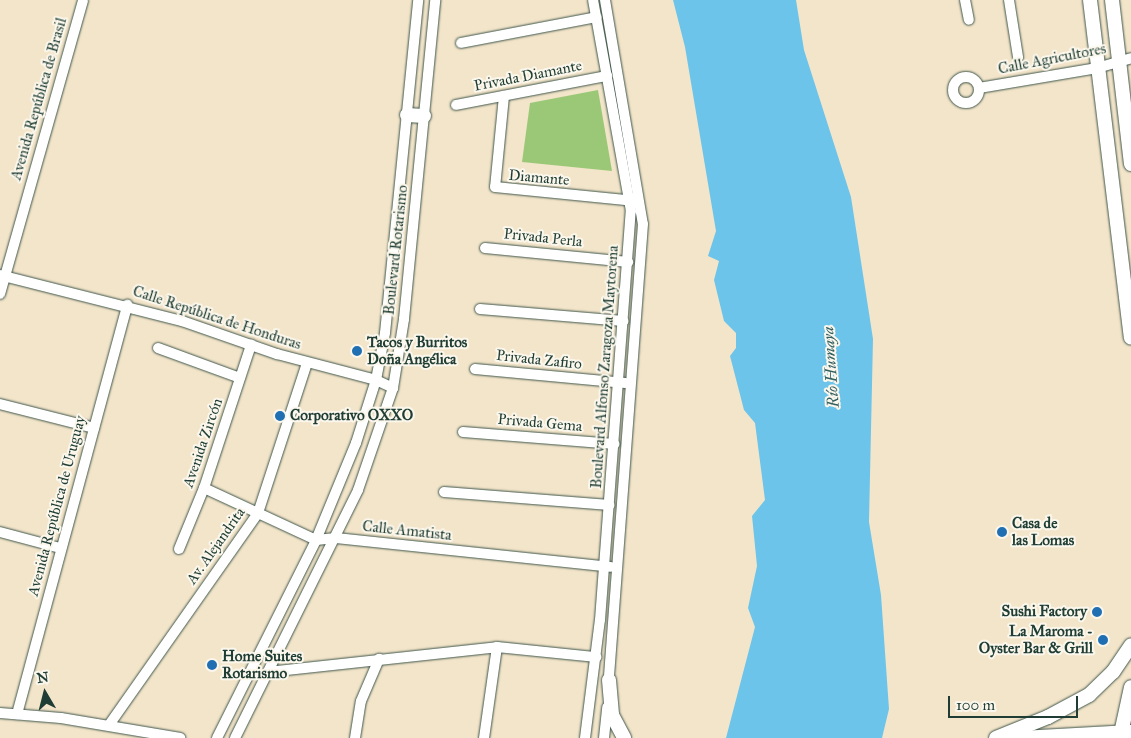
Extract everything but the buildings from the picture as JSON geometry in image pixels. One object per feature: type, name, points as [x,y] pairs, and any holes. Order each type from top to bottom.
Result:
[{"type":"main road","points":[[1090,0],[1097,68],[1128,276],[1131,338]]},
{"type":"main road","points":[[1112,0],[1125,60],[1131,164]]},
{"type":"main road","points":[[407,115],[424,116]]},
{"type":"main road","points":[[996,738],[1056,714],[1089,695],[1113,672],[1131,645]]},
{"type":"main road","points":[[609,680],[612,716],[624,738]]},
{"type":"main road","points":[[1021,738],[1124,734],[1131,687]]},
{"type":"street","name":"Avenida República de Brasil","points":[[0,294],[2,276],[83,0]]},
{"type":"street","name":"Boulevard Rotarismo","points":[[216,738],[316,540],[356,443],[376,380],[385,333],[418,0]]},
{"type":"street","name":"Boulevard Rotarismo","points":[[235,738],[336,538],[366,471],[393,388],[404,327],[435,0]]},
{"type":"street","name":"Boulevard Alfonso Zaragoza Maytorena","points":[[593,0],[630,201],[624,321],[625,383],[618,568],[604,738]]},
{"type":"street","name":"Boulevard Alfonso Zaragoza Maytorena","points":[[585,738],[596,657],[615,444],[625,383],[642,248],[641,202],[605,0]]},
{"type":"street","points":[[965,0],[969,20]]},
{"type":"street","points":[[1009,0],[1018,58]]},
{"type":"street","points":[[461,43],[597,17]]},
{"type":"street","name":"Calle Agricultores","points":[[979,88],[1097,68],[1125,60]]},
{"type":"street","name":"Privada Diamante","points":[[456,105],[606,76]]},
{"type":"street","name":"Diamante","points":[[504,96],[495,187],[641,202]]},
{"type":"street","name":"Privada Perla","points":[[485,248],[628,262]]},
{"type":"street","name":"Calle República de Honduras","points":[[2,276],[127,305],[307,363],[376,380],[393,388]]},
{"type":"street","name":"Avenida República de Uruguay","points":[[17,714],[60,548],[127,305]]},
{"type":"street","points":[[480,309],[624,321]]},
{"type":"street","name":"Avenida Zircón","points":[[179,549],[204,488],[251,345]]},
{"type":"street","points":[[158,348],[240,378]]},
{"type":"street","name":"Av. Alejandrita","points":[[109,725],[258,512],[307,363]]},
{"type":"street","name":"Privada Zafiro","points":[[474,369],[625,383]]},
{"type":"street","points":[[0,404],[94,428]]},
{"type":"street","name":"Privada Gema","points":[[463,432],[615,444]]},
{"type":"street","points":[[204,488],[316,540]]},
{"type":"street","points":[[444,492],[609,505]]},
{"type":"street","points":[[0,532],[60,548]]},
{"type":"street","name":"Calle Amatista","points":[[316,540],[336,538],[618,568]]},
{"type":"street","points":[[268,672],[497,647],[596,657]]},
{"type":"street","points":[[484,738],[497,647]]},
{"type":"street","points":[[355,738],[361,701],[379,659]]},
{"type":"street","points":[[0,713],[109,725],[180,738]]},
{"type":"green space","points":[[598,90],[612,171],[522,162],[530,103]]},
{"type":"water","name":"Río Humaya","points":[[673,0],[796,0],[804,50],[851,197],[873,339],[869,522],[881,595],[889,709],[882,738],[726,738],[755,627],[748,608],[757,566],[752,516],[765,500],[755,423],[744,410],[730,356],[736,348],[736,333],[724,321],[714,280],[719,261],[708,256],[716,231],[685,47]]},
{"type":"place","name":"Tacos y Burritos Doña Angélica","points":[[357,351]]},
{"type":"place","name":"Corporativo OXXO","points":[[280,416]]},
{"type":"place","name":"Casa de las Lomas","points":[[1002,532]]},
{"type":"place","name":"Sushi Factory","points":[[1097,612]]},
{"type":"place","name":"La Maroma - Oyster Bar & Grill","points":[[1103,640]]},
{"type":"place","name":"Home Suites Rotarismo","points":[[212,665]]}]
